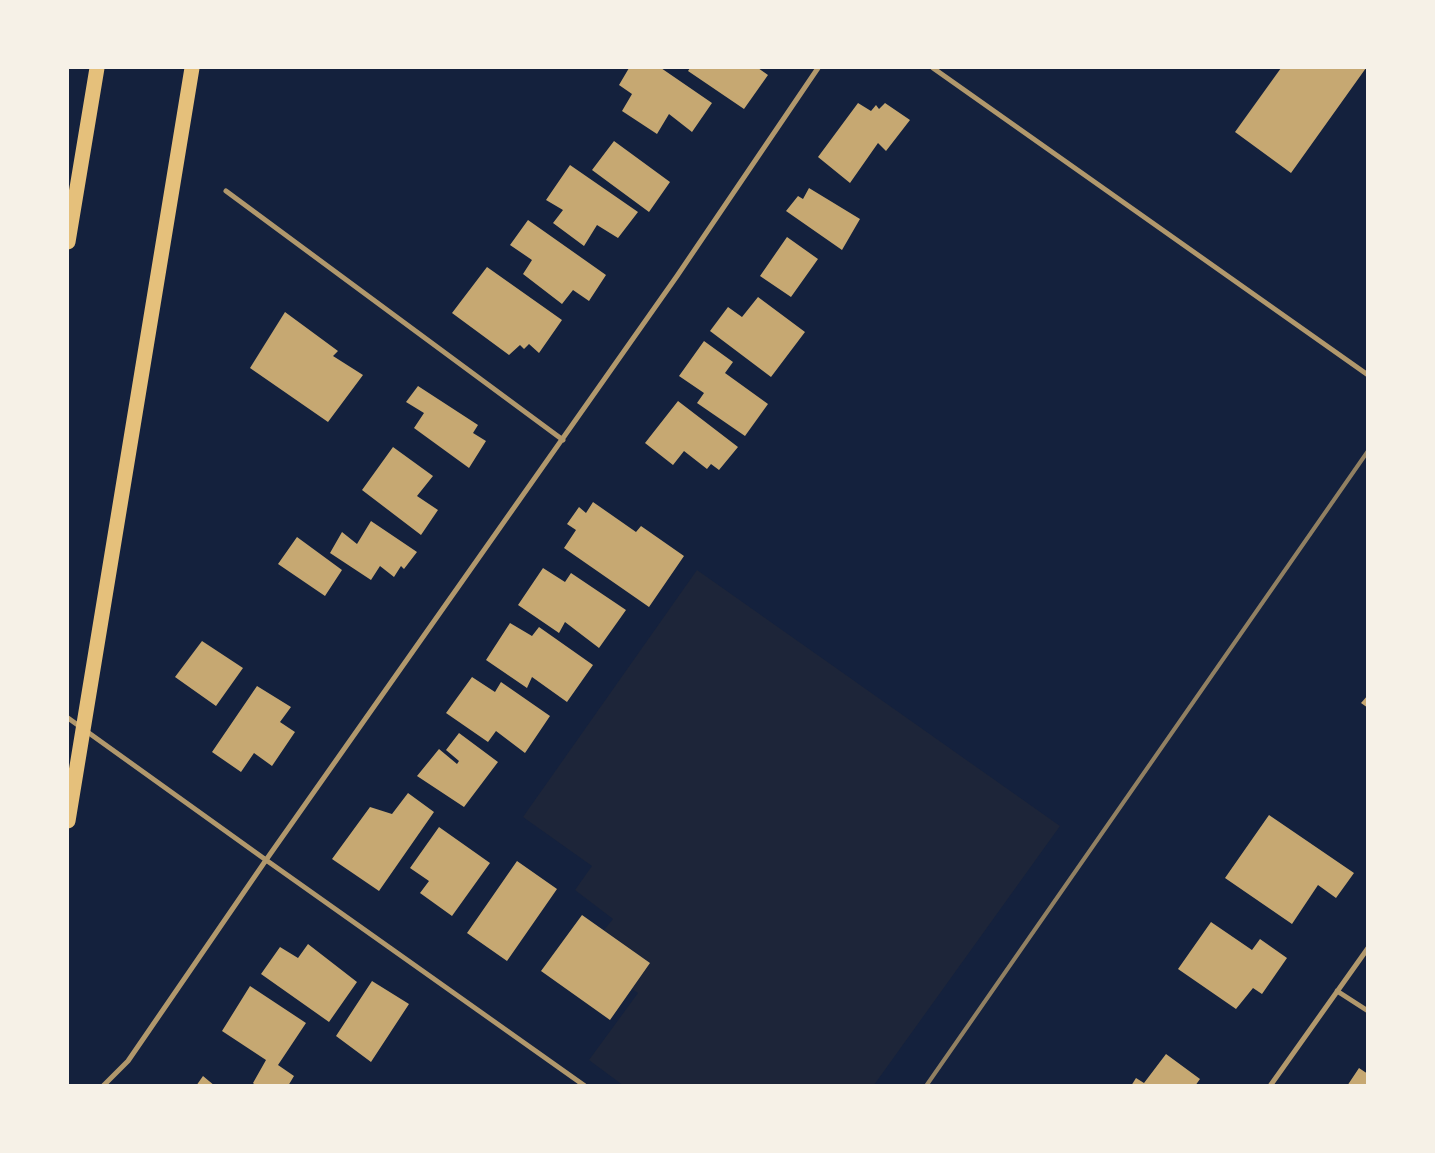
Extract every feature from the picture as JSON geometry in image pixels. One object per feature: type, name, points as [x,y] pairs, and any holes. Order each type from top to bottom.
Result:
[{"type":"highway","points":[[68,242],[97,68]]},
{"type":"highway","points":[[68,821],[192,68]]},
{"type":"street","points":[[103,1086],[128,1061],[266,860],[677,276],[818,68]]},
{"type":"street","points":[[933,68],[1368,376]]},
{"type":"street","points":[[226,192],[563,440]]},
{"type":"street","points":[[68,718],[586,1086]]},
{"type":"street","points":[[1270,1086],[1368,948]]},
{"type":"street","points":[[1337,991],[1368,1011]]},
{"type":"shaded area","points":[[697,570],[1060,826],[874,1085],[624,1086],[589,1060],[638,993],[632,989],[650,963],[604,930],[613,919],[575,890],[592,866],[523,817]]},
{"type":"building","points":[[629,68],[661,68],[712,103],[692,132],[669,114],[657,134],[622,111],[632,94],[619,85]]},
{"type":"building","points":[[690,68],[758,68],[768,75],[744,109],[688,71]]},
{"type":"building","points":[[1281,68],[1366,68],[1291,173],[1235,132]]},
{"type":"building","points":[[858,103],[871,111],[876,105],[879,109],[885,103],[910,120],[886,151],[878,143],[850,183],[818,157]]},
{"type":"building","points":[[614,141],[670,182],[649,212],[592,170]]},
{"type":"building","points":[[570,165],[638,212],[618,238],[597,225],[584,246],[553,223],[563,210],[546,200]]},
{"type":"building","points":[[809,188],[860,219],[842,250],[786,211],[798,196],[803,199]]},
{"type":"building","points":[[528,220],[606,275],[589,301],[573,290],[562,304],[523,274],[532,260],[510,245]]},
{"type":"building","points":[[787,237],[818,259],[791,297],[760,276]]},
{"type":"building","points":[[487,267],[562,320],[539,353],[529,344],[524,349],[520,345],[509,355],[452,313]]},
{"type":"building","points":[[758,297],[805,332],[771,377],[710,331],[728,307],[742,317]]},
{"type":"building","points":[[285,312],[338,351],[333,356],[363,375],[328,422],[250,368]]},
{"type":"building","points":[[704,341],[733,362],[725,373],[768,404],[745,436],[697,403],[704,393],[679,376]]},
{"type":"building","points":[[418,386],[478,425],[473,433],[486,441],[469,468],[414,428],[424,413],[406,402]]},
{"type":"building","points":[[678,401],[738,447],[719,470],[711,464],[707,469],[684,451],[673,465],[645,443]]},
{"type":"building","points":[[393,447],[433,476],[417,496],[438,510],[421,535],[362,490]]},
{"type":"building","points":[[593,502],[636,532],[641,526],[684,556],[649,607],[564,548],[576,530],[567,524],[579,507],[586,513]]},
{"type":"building","points":[[371,521],[417,552],[404,569],[401,566],[394,577],[380,566],[371,580],[330,553],[342,532],[357,544]]},
{"type":"building","points":[[297,537],[342,570],[325,596],[278,564]]},
{"type":"building","points":[[543,568],[565,582],[571,573],[626,610],[599,648],[565,622],[559,633],[518,605]]},
{"type":"building","points":[[510,623],[532,636],[539,627],[593,665],[567,702],[532,677],[527,688],[486,660]]},
{"type":"building","points":[[202,641],[243,668],[216,706],[175,677]]},
{"type":"building","points":[[472,677],[495,692],[501,682],[550,716],[525,753],[496,731],[488,742],[446,713]]},
{"type":"building","points":[[257,686],[291,707],[280,722],[295,732],[272,766],[254,753],[241,772],[212,752]]},
{"type":"building","points":[[1368,695],[1368,708],[1361,703]]},
{"type":"building","points":[[459,733],[498,762],[464,807],[417,776],[439,749],[457,764],[459,761],[446,750]]},
{"type":"building","points":[[408,793],[434,812],[379,891],[332,859],[370,807],[392,814]]},
{"type":"building","points":[[1269,815],[1354,873],[1336,898],[1318,885],[1292,924],[1225,878]]},
{"type":"building","points":[[439,827],[490,863],[452,916],[420,893],[429,881],[410,868]]},
{"type":"building","points":[[517,861],[557,889],[507,961],[467,933]]},
{"type":"building","points":[[582,915],[650,963],[610,1020],[541,971]]},
{"type":"building","points":[[1211,922],[1252,950],[1260,939],[1287,958],[1262,994],[1253,988],[1236,1009],[1178,969]]},
{"type":"building","points":[[308,944],[357,982],[329,1022],[261,974],[280,947],[298,958]]},
{"type":"building","points":[[372,981],[409,1004],[371,1062],[336,1036]]},
{"type":"building","points":[[250,986],[306,1023],[278,1065],[294,1076],[288,1086],[256,1086],[253,1083],[266,1060],[222,1031]]},
{"type":"building","points":[[1166,1054],[1200,1079],[1195,1086],[1131,1086],[1136,1078],[1144,1083]]},
{"type":"building","points":[[1359,1068],[1368,1074],[1368,1086],[1347,1086]]},
{"type":"building","points":[[203,1076],[215,1086],[196,1086]]},
{"type":"railway","points":[[926,1086],[1368,451]]}]
